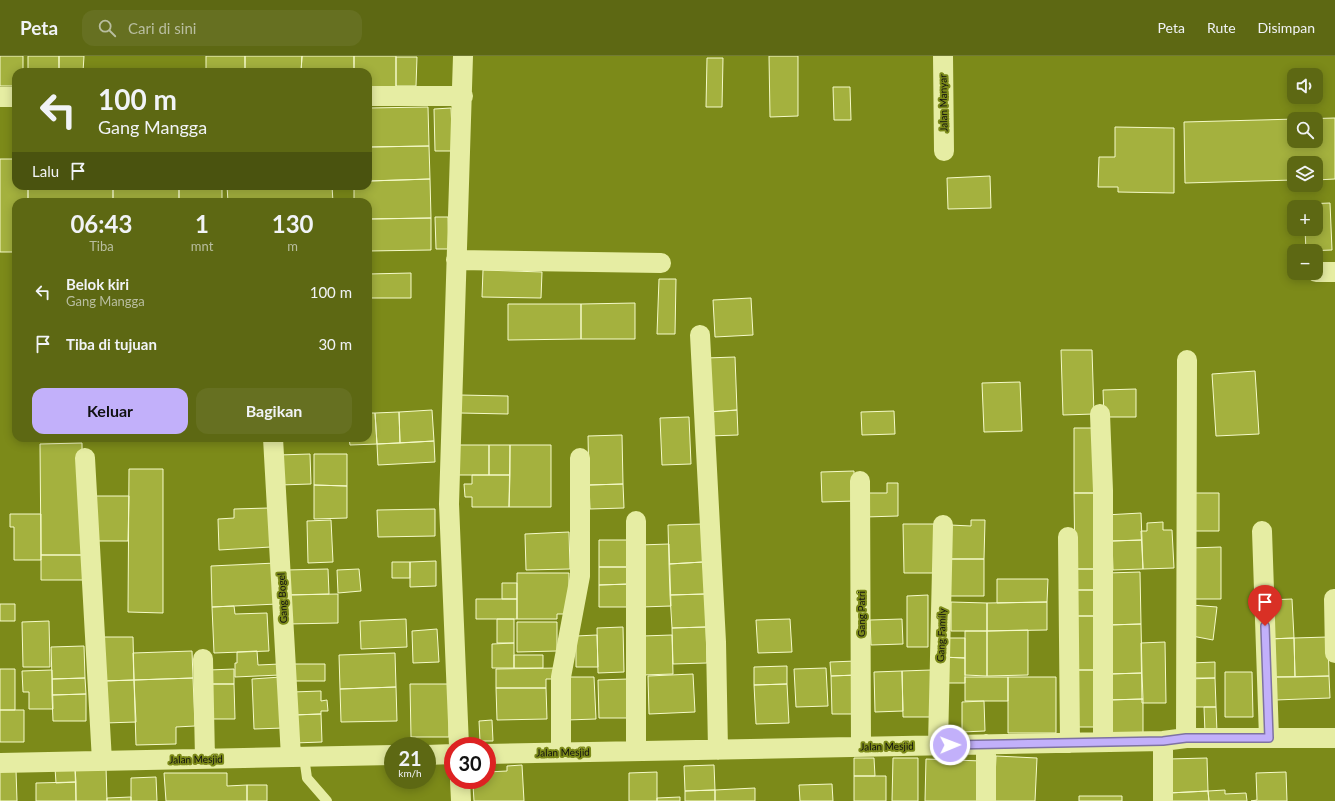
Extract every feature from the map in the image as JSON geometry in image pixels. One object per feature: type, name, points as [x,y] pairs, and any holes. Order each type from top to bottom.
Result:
[{"type":"street","points":[[459,737],[449,504],[456,260],[463,96],[463,56]]},
{"type":"street","name":"Jalan Manyar","points":[[943,56],[944,151]]},
{"type":"street","points":[[372,96],[463,96]]},
{"type":"street","points":[[0,97],[12,97]]},
{"type":"street","points":[[456,260],[661,263]]},
{"type":"street","points":[[1323,272],[1335,272]]},
{"type":"street","points":[[700,335],[716,642],[718,750]]},
{"type":"street","points":[[1186,738],[1187,360]]},
{"type":"street","points":[[1100,414],[1103,492],[1103,742]]},
{"type":"street","name":"Gang Bogel","points":[[273,442],[298,757]]},
{"type":"street","points":[[85,458],[102,761]]},
{"type":"street","points":[[561,752],[561,677],[580,576],[580,458]]},
{"type":"street","name":"Gang Patri","points":[[860,481],[861,746]]},
{"type":"street","points":[[636,521],[636,751]]},
{"type":"street","name":"Gang Family","points":[[938,745],[944,525]]},
{"type":"street","points":[[1262,531],[1269,738]]},
{"type":"street","points":[[1068,537],[1070,743]]},
{"type":"street","points":[[1334,599],[1335,653]]},
{"type":"street","points":[[203,659],[205,759]]},
{"type":"street","name":"Jalan Mesjid","points":[[496,754],[1163,741],[1186,738],[1335,738]]},
{"type":"street","points":[[1163,741],[1163,801]]},
{"type":"street","points":[[986,744],[986,801]]},
{"type":"street","name":"Jalan Mesjid","points":[[0,763],[384,755]]},
{"type":"street","points":[[460,789],[461,801]]},
{"type":"lane","points":[[298,757],[307,778],[327,801]]},
{"type":"building","points":[[0,56],[23,56],[23,68],[12,68],[12,86],[0,86]]},
{"type":"building","points":[[28,56],[59,56],[59,68],[28,68]]},
{"type":"building","points":[[59,56],[84,56],[83,68],[59,68]]},
{"type":"building","points":[[206,56],[245,56],[245,68],[206,68]]},
{"type":"building","points":[[245,56],[302,56],[301,68],[245,68]]},
{"type":"building","points":[[302,56],[354,56],[354,68],[301,68]]},
{"type":"building","points":[[354,56],[396,56],[396,93],[372,93],[372,68],[354,68]]},
{"type":"building","points":[[769,56],[798,56],[798,116],[770,117]]},
{"type":"building","points":[[396,57],[417,57],[416,86],[396,86]]},
{"type":"building","points":[[707,58],[723,58],[722,107],[706,107]]},
{"type":"building","points":[[833,87],[850,87],[851,120],[834,120]]},
{"type":"building","points":[[428,107],[429,146],[372,147],[372,108]]},
{"type":"building","points":[[451,108],[453,151],[435,151],[434,109]]},
{"type":"building","points":[[1323,118],[1335,118],[1335,179],[1323,180],[1323,156],[1287,156],[1287,180],[1185,183],[1184,122],[1287,119],[1287,148],[1323,148]]},
{"type":"building","points":[[1115,127],[1174,128],[1174,193],[1118,192],[1118,187],[1098,187],[1099,157],[1115,157]]},
{"type":"building","points":[[429,146],[430,179],[372,181],[372,147]]},
{"type":"building","points":[[0,159],[12,159],[12,190],[28,190],[28,198],[12,198],[12,252],[0,252]]},
{"type":"building","points":[[990,176],[991,208],[948,209],[947,178]]},
{"type":"building","points":[[430,179],[431,218],[372,219],[372,198],[354,198],[354,190],[372,190],[372,181]]},
{"type":"building","points":[[28,190],[113,190],[113,198],[28,198]]},
{"type":"building","points":[[113,190],[179,190],[179,198],[113,198]]},
{"type":"building","points":[[179,190],[222,190],[222,198],[179,198]]},
{"type":"building","points":[[227,190],[332,190],[333,198],[228,198]]},
{"type":"building","points":[[1323,203],[1330,203],[1332,250],[1323,250],[1323,244],[1306,244],[1305,236],[1323,236]]},
{"type":"building","points":[[435,217],[448,217],[449,249],[436,249]]},
{"type":"building","points":[[431,218],[431,250],[372,251],[372,219]]},
{"type":"building","points":[[483,270],[542,272],[541,298],[482,297]]},
{"type":"building","points":[[411,273],[411,298],[372,298],[372,274]]},
{"type":"building","points":[[659,279],[676,279],[675,334],[657,334]]},
{"type":"building","points":[[751,298],[753,335],[715,337],[713,300]]},
{"type":"building","points":[[635,303],[635,339],[581,339],[581,304]]},
{"type":"building","points":[[508,304],[581,304],[581,339],[508,340]]},
{"type":"building","points":[[1061,350],[1092,350],[1094,414],[1063,415]]},
{"type":"building","points":[[735,357],[737,410],[709,412],[706,358]]},
{"type":"building","points":[[1255,371],[1259,434],[1216,436],[1212,374]]},
{"type":"building","points":[[1020,382],[1022,431],[984,432],[982,383]]},
{"type":"building","points":[[1136,389],[1136,417],[1104,417],[1103,390]]},
{"type":"building","points":[[460,395],[508,396],[508,414],[460,413]]},
{"type":"building","points":[[432,410],[434,441],[400,443],[399,412]]},
{"type":"building","points":[[737,410],[738,435],[709,436],[709,412]]},
{"type":"building","points":[[894,411],[895,434],[862,435],[861,412]]},
{"type":"building","points":[[399,412],[400,443],[377,444],[375,413]]},
{"type":"building","points":[[372,413],[375,413],[377,444],[350,445],[350,442],[372,442]]},
{"type":"building","points":[[689,417],[691,464],[662,465],[660,418]]},
{"type":"building","points":[[1074,428],[1096,428],[1096,493],[1074,493]]},
{"type":"building","points":[[622,435],[623,484],[589,485],[588,436]]},
{"type":"building","points":[[434,441],[435,462],[378,465],[377,444]]},
{"type":"building","points":[[82,443],[83,555],[41,555],[40,444]]},
{"type":"building","points":[[458,445],[489,445],[489,475],[458,475]]},
{"type":"building","points":[[489,445],[510,445],[510,475],[489,475]]},
{"type":"building","points":[[510,445],[551,445],[551,507],[509,507]]},
{"type":"building","points":[[310,454],[311,484],[279,485],[278,455]]},
{"type":"building","points":[[314,454],[347,454],[347,486],[314,485]]},
{"type":"building","points":[[129,469],[163,469],[163,613],[128,612]]},
{"type":"building","points":[[854,471],[855,501],[822,502],[821,472]]},
{"type":"building","points":[[472,475],[510,475],[509,507],[472,507],[472,497],[465,497],[464,484],[472,484]]},
{"type":"building","points":[[887,483],[898,483],[898,516],[865,517],[865,493],[887,493]]},
{"type":"building","points":[[623,484],[624,508],[590,509],[589,485]]},
{"type":"building","points":[[314,485],[347,486],[347,518],[314,519]]},
{"type":"building","points":[[1074,493],[1096,493],[1097,569],[1075,569]]},
{"type":"building","points":[[1190,493],[1219,493],[1219,531],[1191,531]]},
{"type":"building","points":[[91,496],[129,496],[128,541],[91,541]]},
{"type":"building","points":[[269,508],[271,547],[219,550],[218,519],[234,518],[234,509]]},
{"type":"building","points":[[435,509],[435,536],[378,537],[377,510]]},
{"type":"building","points":[[1141,513],[1142,540],[1112,541],[1105,515]]},
{"type":"building","points":[[10,514],[41,514],[41,560],[14,560],[14,527],[10,527]]},
{"type":"building","points":[[331,520],[333,562],[308,563],[307,521]]},
{"type":"building","points":[[971,520],[985,520],[984,559],[950,559],[950,525],[971,526]]},
{"type":"building","points":[[1163,522],[1163,530],[1172,530],[1174,568],[1143,569],[1141,531],[1147,531],[1147,523]]},
{"type":"building","points":[[702,524],[703,562],[669,564],[668,525]]},
{"type":"building","points":[[903,524],[936,524],[937,573],[904,573]]},
{"type":"building","points":[[569,532],[570,569],[526,570],[525,534]]},
{"type":"building","points":[[599,540],[630,540],[630,567],[599,567]]},
{"type":"building","points":[[1142,540],[1143,569],[1113,570],[1112,541]]},
{"type":"building","points":[[669,544],[671,606],[641,607],[639,545]]},
{"type":"building","points":[[1221,547],[1221,599],[1191,599],[1190,548]]},
{"type":"building","points":[[41,555],[83,555],[83,580],[41,580]]},
{"type":"building","points":[[950,559],[984,559],[984,596],[949,596]]},
{"type":"building","points":[[436,561],[436,586],[410,587],[410,562]]},
{"type":"building","points":[[392,562],[410,562],[410,578],[392,578]]},
{"type":"building","points":[[703,562],[705,594],[670,595],[669,564]]},
{"type":"building","points":[[276,563],[278,604],[212,607],[211,566]]},
{"type":"building","points":[[599,567],[630,567],[630,584],[599,585]]},
{"type":"building","points":[[328,569],[329,594],[287,595],[286,570]]},
{"type":"building","points":[[359,569],[361,591],[338,593],[337,570]]},
{"type":"building","points":[[1075,569],[1097,569],[1097,590],[1075,590]]},
{"type":"building","points":[[1140,572],[1141,624],[1108,625],[1107,573]]},
{"type":"building","points":[[517,573],[569,573],[569,614],[557,614],[557,619],[517,619]]},
{"type":"building","points":[[997,579],[1048,579],[1047,602],[997,603]]},
{"type":"building","points":[[502,583],[517,583],[517,599],[502,599]]},
{"type":"building","points":[[630,584],[630,607],[599,607],[599,585]]},
{"type":"building","points":[[1075,590],[1097,590],[1097,616],[1075,616]]},
{"type":"building","points":[[338,594],[338,623],[287,624],[287,595]]},
{"type":"building","points":[[705,594],[706,627],[672,628],[670,595]]},
{"type":"building","points":[[928,595],[928,647],[907,647],[907,596]]},
{"type":"building","points":[[476,599],[517,599],[517,619],[476,619]]},
{"type":"building","points":[[1292,599],[1294,638],[1268,639],[1268,600]]},
{"type":"building","points":[[951,602],[987,603],[987,631],[951,631]]},
{"type":"building","points":[[1047,602],[1047,630],[987,631],[987,603]]},
{"type":"building","points":[[0,604],[15,604],[15,621],[0,621]]},
{"type":"building","points":[[1191,605],[1217,607],[1213,640],[1192,636]]},
{"type":"building","points":[[234,606],[235,614],[267,613],[269,651],[214,653],[212,607]]},
{"type":"building","points":[[1075,616],[1097,616],[1097,670],[1075,670]]},
{"type":"building","points":[[406,619],[407,647],[361,649],[360,621]]},
{"type":"building","points":[[497,619],[514,619],[514,643],[497,643]]},
{"type":"building","points":[[790,619],[792,652],[758,653],[756,620]]},
{"type":"building","points":[[902,619],[903,644],[871,645],[870,620]]},
{"type":"building","points":[[49,621],[50,667],[23,667],[22,622]]},
{"type":"building","points":[[517,622],[557,622],[557,651],[517,652]]},
{"type":"building","points":[[1141,624],[1142,673],[1109,674],[1108,625]]},
{"type":"building","points":[[623,627],[624,672],[598,673],[597,628]]},
{"type":"building","points":[[706,627],[707,663],[673,664],[672,628]]},
{"type":"building","points":[[437,629],[439,662],[413,663],[412,631]]},
{"type":"building","points":[[1028,630],[1028,675],[987,676],[987,631]]},
{"type":"building","points":[[965,631],[987,631],[987,676],[965,675]]},
{"type":"building","points":[[597,635],[598,667],[576,667],[576,636]]},
{"type":"building","points":[[672,635],[673,674],[643,675],[642,636]]},
{"type":"building","points":[[103,637],[133,637],[134,680],[104,681]]},
{"type":"building","points":[[1328,637],[1329,676],[1295,677],[1294,638]]},
{"type":"building","points":[[941,638],[965,638],[965,658],[941,657]]},
{"type":"building","points":[[1294,638],[1295,677],[1274,677],[1268,639]]},
{"type":"building","points":[[1165,642],[1166,703],[1142,703],[1141,643]]},
{"type":"building","points":[[514,643],[514,668],[492,668],[492,644]]},
{"type":"building","points":[[84,646],[85,678],[52,679],[51,647]]},
{"type":"building","points":[[192,651],[193,678],[134,680],[133,653]]},
{"type":"building","points":[[257,651],[258,665],[280,664],[280,675],[235,677],[237,652]]},
{"type":"building","points":[[395,653],[396,687],[340,689],[339,655]]},
{"type":"building","points":[[514,655],[543,655],[543,668],[514,668]]},
{"type":"building","points":[[941,657],[965,658],[965,683],[941,683]]},
{"type":"building","points":[[856,661],[857,675],[831,676],[830,662]]},
{"type":"building","points":[[1215,662],[1215,678],[1190,679],[1191,663]]},
{"type":"building","points":[[291,664],[325,664],[325,681],[291,681]]},
{"type":"building","points":[[787,666],[787,684],[754,685],[754,667]]},
{"type":"building","points":[[557,668],[557,679],[546,679],[546,688],[496,688],[496,669]]},
{"type":"building","points":[[826,668],[828,706],[796,707],[794,669]]},
{"type":"building","points":[[0,669],[15,669],[15,710],[0,710]]},
{"type":"building","points":[[234,669],[234,684],[210,684],[209,670]]},
{"type":"building","points":[[52,670],[53,709],[29,709],[29,692],[23,692],[22,671]]},
{"type":"building","points":[[931,670],[933,717],[903,717],[902,671]]},
{"type":"building","points":[[1075,670],[1097,670],[1097,727],[1075,727]]},
{"type":"building","points":[[902,671],[903,711],[875,712],[874,672]]},
{"type":"building","points":[[1225,672],[1252,672],[1253,717],[1225,717]]},
{"type":"building","points":[[1142,673],[1143,699],[1109,700],[1109,674]]},
{"type":"building","points":[[693,674],[695,712],[649,714],[648,676]]},
{"type":"building","points":[[857,675],[858,714],[832,714],[831,676]]},
{"type":"building","points":[[1329,676],[1330,698],[1275,700],[1274,677]]},
{"type":"building","points":[[281,677],[284,728],[254,729],[252,679]]},
{"type":"building","points":[[566,677],[594,677],[596,719],[567,720]]},
{"type":"building","points":[[965,677],[1008,677],[1008,701],[965,701]]},
{"type":"building","points":[[1008,677],[1056,677],[1056,733],[1008,733]]},
{"type":"building","points":[[85,678],[86,694],[52,695],[52,679]]},
{"type":"building","points":[[193,678],[195,726],[176,727],[176,744],[136,745],[134,680]]},
{"type":"building","points":[[1192,678],[1215,678],[1216,707],[1193,707]]},
{"type":"building","points":[[628,679],[629,718],[599,718],[598,680]]},
{"type":"building","points":[[134,680],[136,722],[105,723],[104,681]]},
{"type":"building","points":[[210,684],[234,684],[235,719],[211,719]]},
{"type":"building","points":[[410,684],[449,684],[449,737],[411,737]]},
{"type":"building","points":[[787,684],[789,723],[756,724],[754,685]]},
{"type":"building","points":[[396,687],[397,721],[341,722],[340,689]]},
{"type":"building","points":[[496,688],[546,688],[547,719],[497,720]]},
{"type":"building","points":[[321,691],[321,701],[327,700],[328,711],[321,711],[321,714],[293,715],[292,692]]},
{"type":"building","points":[[86,694],[86,721],[53,721],[52,695]]},
{"type":"building","points":[[1143,699],[1143,737],[1107,738],[1106,700]]},
{"type":"building","points":[[984,701],[985,731],[962,732],[962,702]]},
{"type":"building","points":[[1204,707],[1216,707],[1217,732],[1205,733]]},
{"type":"building","points":[[0,710],[24,710],[24,742],[0,742]]},
{"type":"building","points":[[321,714],[322,742],[294,743],[293,715]]},
{"type":"building","points":[[492,720],[493,737],[480,737],[479,721]]},
{"type":"building","points":[[996,756],[1037,758],[1035,801],[994,801]]},
{"type":"building","points":[[854,758],[874,758],[875,776],[854,776]]},
{"type":"building","points":[[893,758],[918,758],[918,801],[892,801]]},
{"type":"building","points":[[1207,758],[1208,791],[1169,793],[1168,759]]},
{"type":"building","points":[[926,759],[982,761],[981,801],[925,801]]},
{"type":"building","points":[[522,765],[524,801],[474,801],[473,789],[496,789],[496,772],[507,771],[507,766]]},
{"type":"building","points":[[714,765],[715,790],[685,791],[684,766]]},
{"type":"building","points":[[106,767],[107,801],[76,801],[75,768]]},
{"type":"building","points":[[55,768],[75,768],[76,782],[56,783]]},
{"type":"building","points":[[0,770],[16,770],[17,801],[0,801]]},
{"type":"building","points":[[657,772],[657,801],[629,801],[629,773]]},
{"type":"building","points":[[1286,772],[1287,801],[1251,801],[1257,800],[1256,773]]},
{"type":"building","points":[[164,773],[227,773],[227,786],[247,785],[247,801],[166,801]]},
{"type":"building","points":[[854,776],[886,776],[886,801],[854,801]]},
{"type":"building","points":[[156,777],[157,801],[131,801],[131,778]]},
{"type":"building","points":[[76,782],[76,801],[36,801],[36,783]]},
{"type":"building","points":[[832,784],[833,801],[800,801],[799,785]]},
{"type":"building","points":[[247,785],[267,785],[267,801],[247,801]]},
{"type":"building","points":[[755,788],[755,801],[715,801],[715,790]]},
{"type":"building","points":[[715,790],[715,801],[685,801],[685,791]]},
{"type":"building","points":[[1225,790],[1225,794],[1246,793],[1247,801],[1209,801],[1208,791]]},
{"type":"building","points":[[1208,791],[1209,801],[1170,801],[1169,793]]},
{"type":"building","points":[[1079,796],[1122,796],[1122,801],[1079,801]]},
{"type":"building","points":[[131,797],[131,801],[107,801],[107,798]]},
{"type":"building","points":[[680,797],[680,801],[657,801],[657,798]]},
{"type":"route","points":[[950,745],[1163,741],[1186,738],[1269,738],[1265,626]]}]
